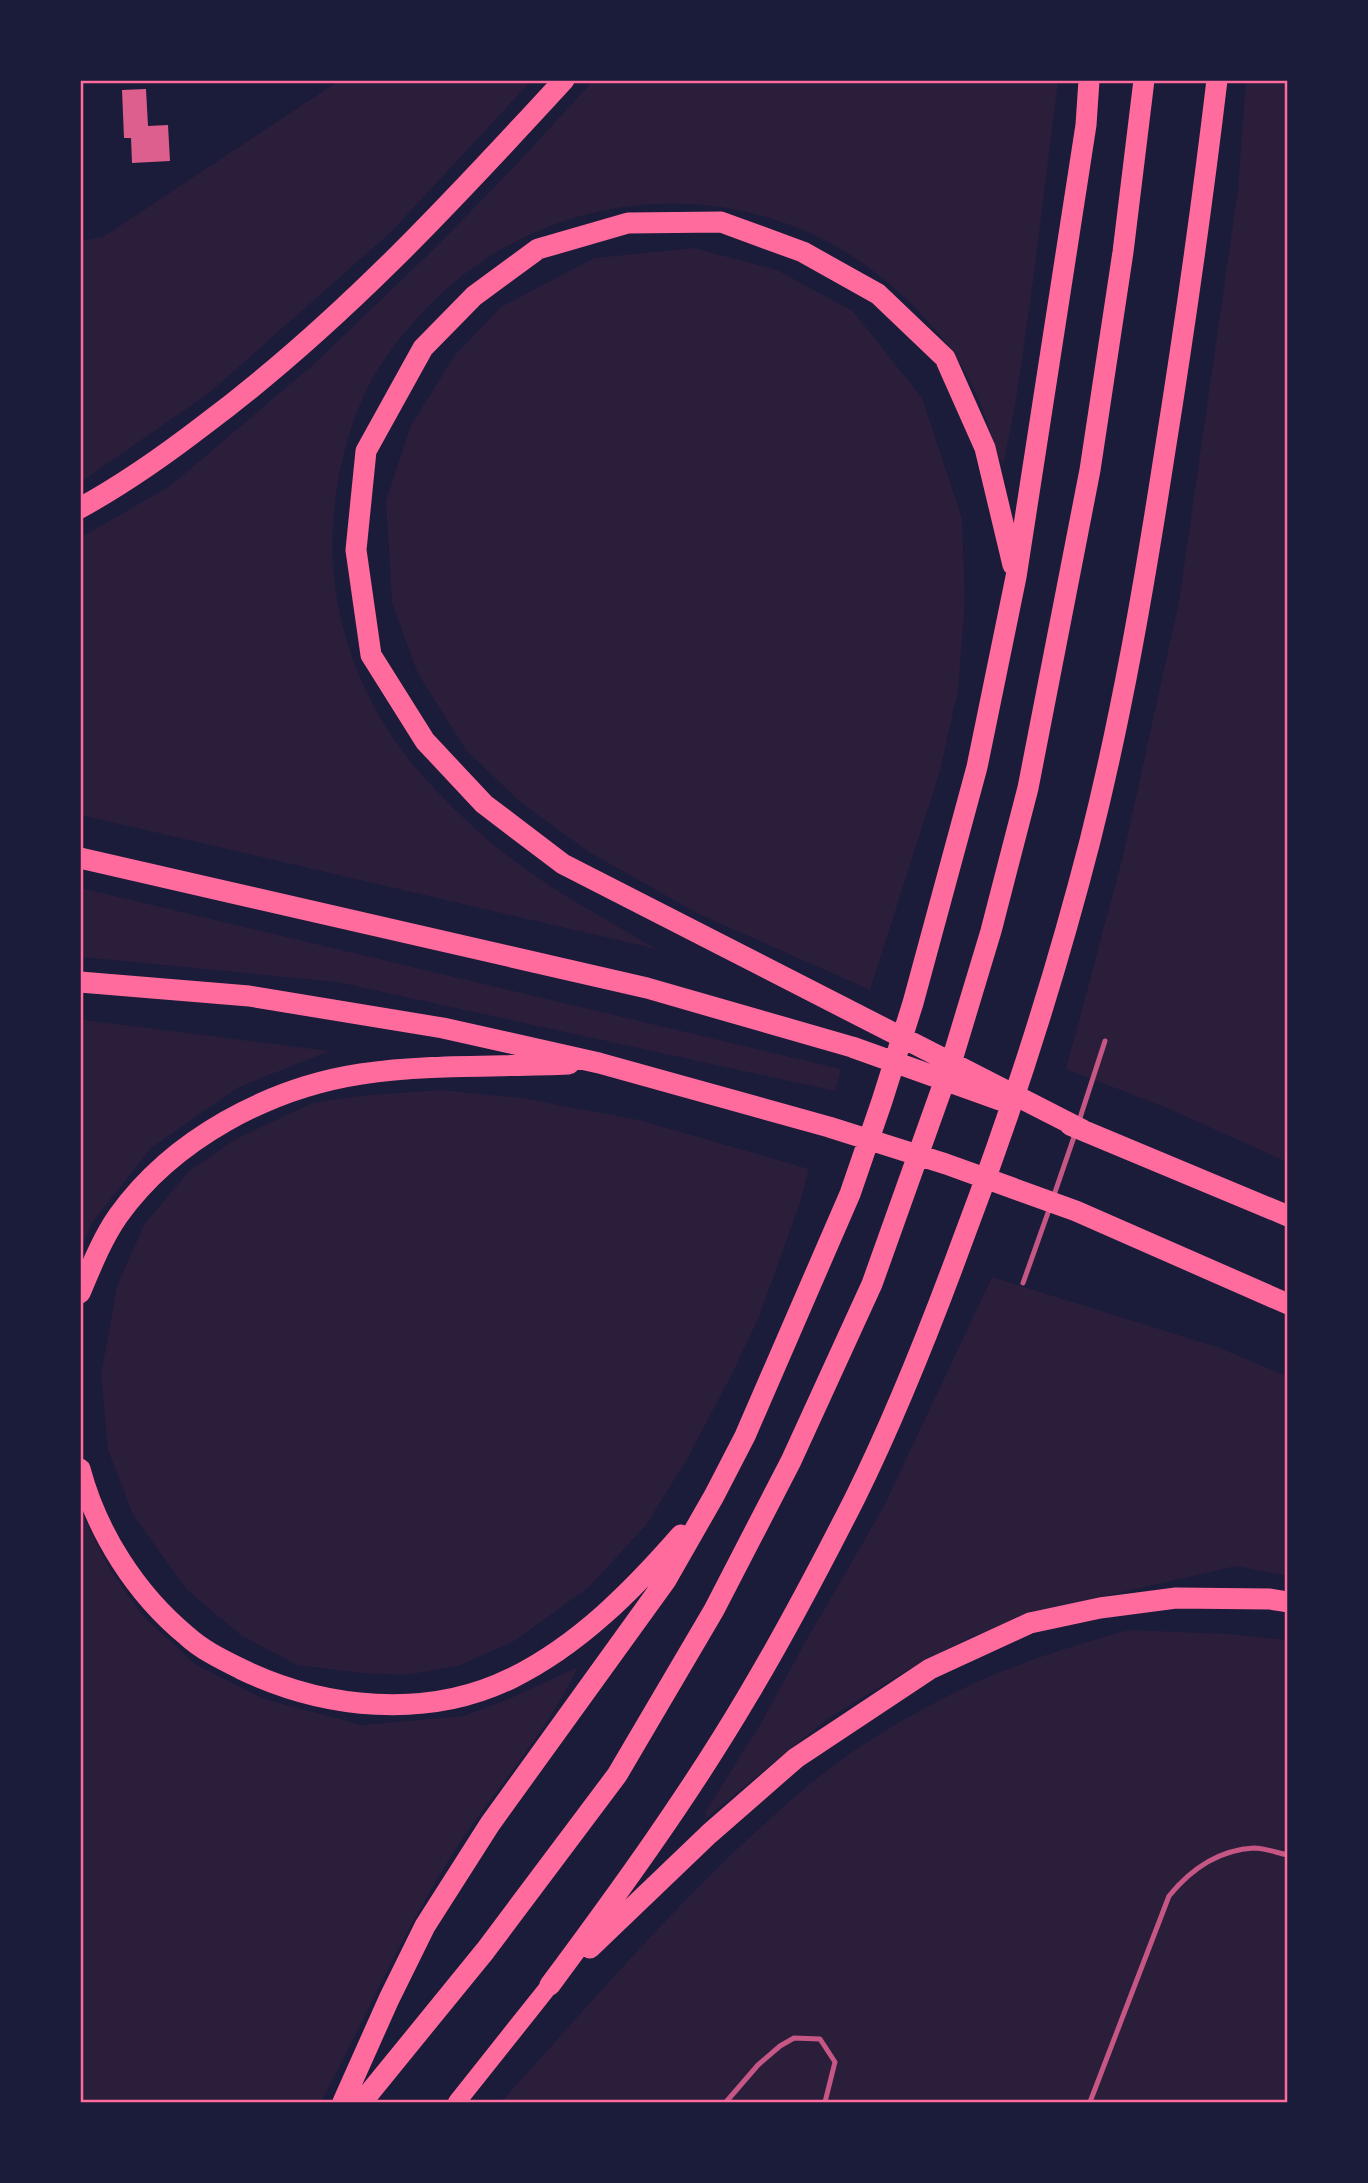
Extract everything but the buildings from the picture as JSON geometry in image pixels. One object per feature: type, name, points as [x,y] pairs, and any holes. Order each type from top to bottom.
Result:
[{"type":"highway","points":[[80,508],[166,454],[303,347],[403,253],[564,80]]},
{"type":"highway","points":[[343,2102],[425,1926],[490,1824],[651,1602],[714,1496],[745,1436],[850,1194],[883,1101],[937,917],[977,766],[1016,577],[1086,125],[1089,80]]},
{"type":"highway","points":[[362,2102],[468,1972],[617,1776],[714,1610],[785,1474],[872,1284],[952,1060],[991,931],[1028,788],[1090,470],[1123,252],[1144,80]]},
{"type":"highway","points":[[550,1985],[682,1800],[747,1698],[811,1583],[855,1497],[911,1375],[981,1192],[1060,948],[1090,840],[1133,642],[1185,323],[1217,80]]},
{"type":"highway","points":[[1016,577],[985,448],[945,358],[878,293],[803,252],[721,222],[628,223],[538,249],[474,296],[423,348],[366,451],[356,550],[371,655],[425,741],[484,804],[563,864],[1083,1130]]},
{"type":"highway","points":[[80,858],[647,988],[852,1047],[1083,1130],[1287,1216]]},
{"type":"highway","points":[[80,982],[249,996],[443,1028],[599,1063],[829,1127],[946,1164],[1076,1211],[1287,1304]]},
{"type":"highway","points":[[80,1293],[117,1218],[144,1184],[169,1160],[209,1131],[247,1111],[285,1095],[360,1074],[599,1063]]},
{"type":"highway","points":[[80,1469],[111,1544],[133,1580],[157,1609],[189,1639],[224,1661],[268,1682],[318,1697],[368,1704],[412,1705],[470,1693],[511,1678],[546,1658],[597,1620],[647,1574],[714,1496]]},
{"type":"highway","points":[[550,1985],[709,1834],[796,1758],[930,1669],[1030,1623],[1100,1608],[1176,1598],[1270,1599],[1287,1602]]},
{"type":"main road","points":[[457,2102],[550,1985]]},
{"type":"lane","points":[[1023,1283],[1105,1041]]},
{"type":"lane","points":[[1090,2102],[1169,1896],[1184,1878],[1207,1860],[1256,1848],[1287,1855]]},
{"type":"lane","points":[[726,2102],[758,2065],[794,2038],[820,2039],[835,2062],[825,2102]]},
{"type":"shaded area","points":[[340,80],[531,81],[391,232],[209,393],[81,482],[81,241],[103,237]]},
{"type":"shaded area","points":[[593,81],[1058,81],[1017,395],[1004,462],[999,460],[984,414],[964,370],[928,321],[868,267],[813,235],[755,214],[696,204],[636,205],[576,217],[520,239],[468,272],[421,314],[395,345],[367,390],[345,449],[336,497],[333,563],[343,629],[367,692],[383,722],[423,776],[474,828],[516,863],[656,949],[81,815],[80,538],[170,486],[314,364],[439,244]]},
{"type":"shaded area","points":[[1246,81],[1287,81],[1287,1162],[1167,1108],[1066,1069],[1123,856],[1179,601],[1238,189]]},
{"type":"shaded area","points":[[694,248],[777,270],[853,311],[922,398],[962,518],[965,602],[958,691],[940,771],[870,990],[699,914],[589,852],[520,802],[466,750],[418,674],[392,603],[386,501],[411,425],[455,355],[501,307],[594,258]]},
{"type":"shaded area","points":[[81,888],[841,1069],[835,1091],[337,982],[81,957]]},
{"type":"shaded area","points":[[81,1020],[330,1051],[239,1087],[151,1148],[92,1223],[81,1250]]},
{"type":"shaded area","points":[[441,1090],[521,1098],[639,1120],[809,1169],[800,1203],[759,1317],[732,1374],[686,1461],[646,1525],[589,1587],[516,1640],[461,1665],[407,1675],[297,1665],[242,1636],[187,1590],[133,1515],[108,1450],[101,1375],[117,1286],[144,1225],[188,1172],[234,1140],[312,1103],[369,1095]]},
{"type":"shaded area","points":[[992,1277],[1217,1347],[1287,1376],[1287,1576],[1236,1566],[1037,1612],[967,1639],[904,1672],[826,1720],[705,1819],[706,1811],[761,1723],[882,1510]]},
{"type":"shaded area","points":[[80,1509],[108,1566],[142,1615],[195,1664],[264,1699],[362,1725],[464,1716],[578,1667],[550,1717],[466,1834],[432,1888],[321,2102],[81,2102]]},
{"type":"shaded area","points":[[1129,1630],[1230,1634],[1287,1640],[1287,2102],[501,2102],[691,1894],[815,1780],[892,1727],[986,1678],[1080,1644]]}]
